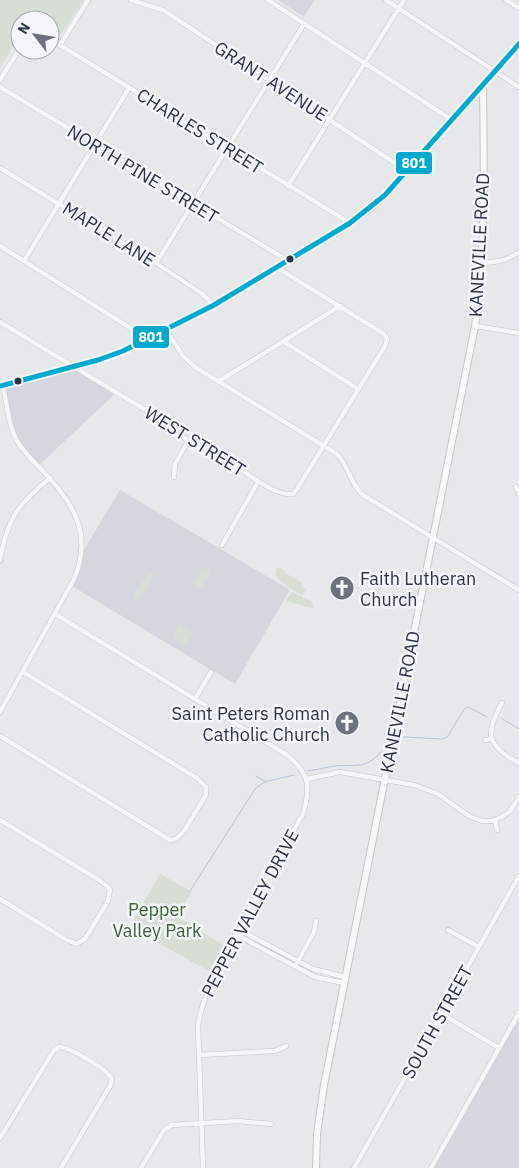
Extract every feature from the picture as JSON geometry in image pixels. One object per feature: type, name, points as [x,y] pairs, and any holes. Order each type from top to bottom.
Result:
[{"type":"main road","points":[[1,386],[98,360],[123,351],[214,305],[350,223],[372,207],[407,170],[519,44]]},
{"type":"main road","name":"KANEVILLE ROAD","points":[[316,1168],[317,1134],[321,1102],[475,326],[482,263],[483,86]]},
{"type":"street","points":[[60,45],[88,0]]},
{"type":"street","name":"GRANT AVENUE","points":[[131,0],[163,10],[407,170]]},
{"type":"street","points":[[268,0],[452,120]]},
{"type":"street","points":[[386,0],[519,86]]},
{"type":"street","points":[[288,186],[404,0]]},
{"type":"street","points":[[506,0],[519,8]]},
{"type":"street","points":[[156,263],[304,24]]},
{"type":"street","name":"CHARLES STREET","points":[[60,45],[350,223]]},
{"type":"street","points":[[0,80],[12,60]]},
{"type":"street","name":"NORTH PINE STREET","points":[[0,87],[287,260]]},
{"type":"street","points":[[24,260],[130,88]]},
{"type":"street","name":"MAPLE LANE","points":[[0,168],[156,263],[201,293],[214,305]]},
{"type":"street","points":[[0,246],[148,339]]},
{"type":"street","points":[[482,263],[502,261],[519,252]]},
{"type":"street","points":[[276,267],[384,334],[386,339],[386,346],[324,444]]},
{"type":"street","points":[[219,381],[340,306]]},
{"type":"street","name":"WEST STREET","points":[[0,322],[167,423],[188,441],[221,454],[258,482],[285,494],[293,494],[324,444]]},
{"type":"street","points":[[475,326],[519,332]]},
{"type":"street","points":[[166,330],[189,362],[324,444],[341,458],[355,487],[363,495],[519,590]]},
{"type":"street","points":[[284,342],[358,389]]},
{"type":"street","points":[[0,712],[79,568],[83,548],[81,534],[73,510],[63,494],[26,453],[15,436],[1,386]]},
{"type":"street","points":[[174,477],[175,464],[188,441]]},
{"type":"street","points":[[0,560],[8,527],[16,511],[29,496],[50,478]]},
{"type":"street","points":[[222,545],[258,482]]},
{"type":"street","points":[[516,487],[519,493]]},
{"type":"street","points":[[55,614],[287,755],[300,766],[307,779],[340,772],[384,779],[431,791],[446,799],[473,819],[488,822],[510,811],[519,797]]},
{"type":"street","points":[[0,736],[170,840],[176,839],[179,836],[206,795],[206,787],[197,778],[23,672]]},
{"type":"street","points":[[195,699],[211,672]]},
{"type":"street","points":[[502,703],[493,720],[492,738],[499,750],[519,763]]},
{"type":"street","points":[[485,740],[492,738]]},
{"type":"street","name":"PEPPER VALLEY DRIVE","points":[[203,1168],[198,1026],[200,1008],[204,996],[235,934],[303,814],[307,800],[307,779]]},
{"type":"street","points":[[0,820],[100,880],[110,890],[108,901],[83,941],[76,944],[0,899]]},
{"type":"street","points":[[495,820],[497,830]]},
{"type":"street","name":"SOUTH STREET","points":[[354,1168],[519,876]]},
{"type":"street","points":[[295,967],[314,932],[316,921]]},
{"type":"street","points":[[238,929],[298,961],[345,980]]},
{"type":"street","points":[[448,930],[479,947]]},
{"type":"street","points":[[235,934],[321,979],[345,980]]},
{"type":"street","points":[[431,1168],[519,1013]]},
{"type":"street","points":[[442,1014],[499,1048]]},
{"type":"street","points":[[199,1055],[275,1051],[286,1046]]},
{"type":"street","points":[[0,1138],[50,1056],[56,1048],[63,1047],[103,1069],[112,1079],[110,1086],[61,1168]]},
{"type":"street","points":[[141,1168],[165,1128],[172,1125],[238,1122],[271,1124]]},
{"type":"shaded area","points":[[278,0],[315,0],[304,17]]},
{"type":"shaded area","points":[[74,368],[116,393],[39,465],[27,453],[16,434],[4,386]]},
{"type":"shaded area","points":[[120,490],[290,590],[235,684],[72,586],[81,566],[84,550]]},
{"type":"shaded area","points":[[519,1017],[519,1168],[432,1168],[497,1057]]},
{"type":"green space","points":[[0,0],[84,0],[60,36],[60,10],[10,10],[10,51],[0,68]]},
{"type":"green space","points":[[203,567],[211,571],[201,588],[193,583]]},
{"type":"green space","points":[[281,568],[285,573],[301,582],[302,587],[306,589],[302,595],[276,577],[276,569]]},
{"type":"green space","points":[[148,573],[152,574],[153,579],[140,599],[136,600],[134,595]]},
{"type":"green space","points":[[292,592],[312,602],[313,608],[286,601]]},
{"type":"green space","points":[[179,624],[194,632],[186,646],[171,638]]},
{"type":"green space","name":"Pepper Valley Park","points":[[160,874],[192,892],[176,916],[225,946],[212,973],[130,927]]},
{"type":"waterway","points":[[404,737],[443,739],[448,736],[465,708],[468,707],[487,717]]},
{"type":"waterway","points":[[501,718],[519,729]]},
{"type":"waterway","points":[[308,771],[335,766],[365,764],[381,752]]},
{"type":"waterway","points":[[190,891],[255,789],[264,782],[294,775]]},
{"type":"waterway","points":[[256,776],[266,782]]},
{"type":"transit line","name":"801","points":[[0,386],[98,360],[123,351],[214,305],[350,223],[385,195],[519,44]]},
{"type":"place","name":"Faith Lutheran Church","points":[[342,588]]},
{"type":"place","name":"Saint Peters Roman Catholic Church","points":[[347,723]]}]
